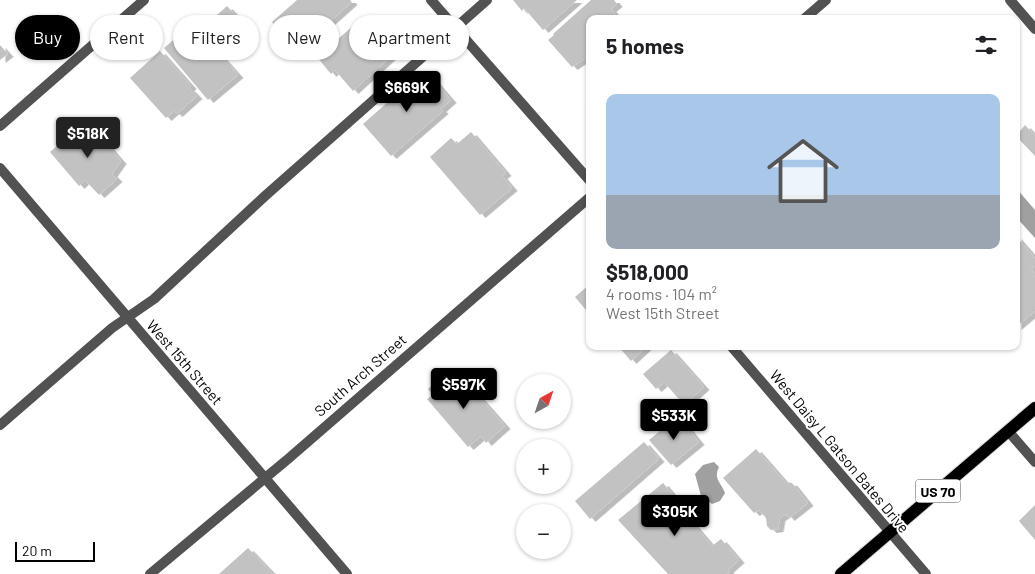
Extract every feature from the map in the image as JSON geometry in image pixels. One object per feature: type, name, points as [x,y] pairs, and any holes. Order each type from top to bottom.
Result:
[{"type":"main road","name":"US 70","points":[[841,574],[1035,408]]},
{"type":"street","points":[[0,126],[144,0]]},
{"type":"street","points":[[431,0],[444,15]]},
{"type":"street","points":[[469,16],[487,0]]},
{"type":"street","points":[[809,15],[826,0]]},
{"type":"street","points":[[1010,0],[1035,29]]},
{"type":"street","points":[[469,44],[586,176]]},
{"type":"street","points":[[0,425],[112,328],[154,299],[265,196],[419,60]]},
{"type":"street","name":"West 15th Street","points":[[0,168],[347,574]]},
{"type":"street","name":"South Arch Street","points":[[150,574],[586,200]]},
{"type":"street","name":"West Daisy L Gatson Bates Drive","points":[[734,350],[926,574]]},
{"type":"street","points":[[1008,431],[1035,462]]},
{"type":"shaded area","points":[[1020,193],[1035,210],[1035,238],[1020,221]]},
{"type":"shaded area","points":[[714,462],[719,467],[717,478],[725,493],[720,501],[712,504],[701,496],[695,474],[703,465]]},
{"type":"building","points":[[297,0],[350,0],[352,2],[337,15],[280,15]]},
{"type":"building","points":[[513,0],[577,0],[543,30],[524,8],[522,11]]},
{"type":"building","points":[[591,0],[614,0],[617,4],[611,9],[616,15],[586,15],[586,58],[572,67],[548,40]]},
{"type":"building","points":[[227,6],[235,15],[217,15]]},
{"type":"building","points":[[349,29],[349,60],[387,60],[353,91],[335,70],[331,74],[319,60],[339,60],[339,38]]},
{"type":"building","points":[[173,40],[173,59],[164,48]]},
{"type":"building","points":[[0,45],[8,54],[0,60]]},
{"type":"building","points":[[163,54],[191,86],[189,88],[197,96],[177,114],[174,111],[166,118],[130,78],[150,60],[163,60]]},
{"type":"building","points":[[174,60],[224,60],[238,75],[208,100]]},
{"type":"building","points":[[427,72],[451,100],[441,109],[443,111],[391,156],[363,124],[415,78],[418,80]]},
{"type":"building","points":[[83,124],[94,137],[98,134],[121,161],[112,174],[117,179],[99,195],[85,180],[79,186],[50,152]]},
{"type":"building","points":[[1025,125],[1035,136],[1035,156],[1020,140],[1020,131]]},
{"type":"building","points":[[471,132],[506,173],[502,176],[512,188],[480,215],[430,157],[451,138],[457,144]]},
{"type":"building","points":[[1020,241],[1035,258],[1035,266],[1031,269],[1035,273],[1035,311],[1020,324]]},
{"type":"building","points":[[586,287],[586,310],[575,297]]},
{"type":"building","points":[[621,350],[643,350],[631,361]]},
{"type":"building","points":[[671,350],[704,387],[684,405],[664,382],[656,389],[643,374]]},
{"type":"building","points":[[448,372],[453,378],[459,374],[505,426],[486,443],[481,436],[468,447],[427,399],[433,395],[428,389]]},
{"type":"building","points":[[678,416],[699,442],[671,465],[649,440]]},
{"type":"building","points":[[644,442],[659,459],[590,519],[575,501]]},
{"type":"building","points":[[756,449],[785,482],[792,483],[808,503],[789,518],[786,514],[780,518],[778,529],[771,530],[767,526],[766,518],[759,510],[754,513],[723,478]]},
{"type":"building","points":[[663,483],[684,508],[681,510],[712,546],[721,539],[739,560],[728,570],[730,572],[727,574],[668,574],[618,520]]},
{"type":"building","points":[[1035,505],[1035,540],[1019,521]]},
{"type":"building","points":[[248,548],[273,574],[219,574]]}]
